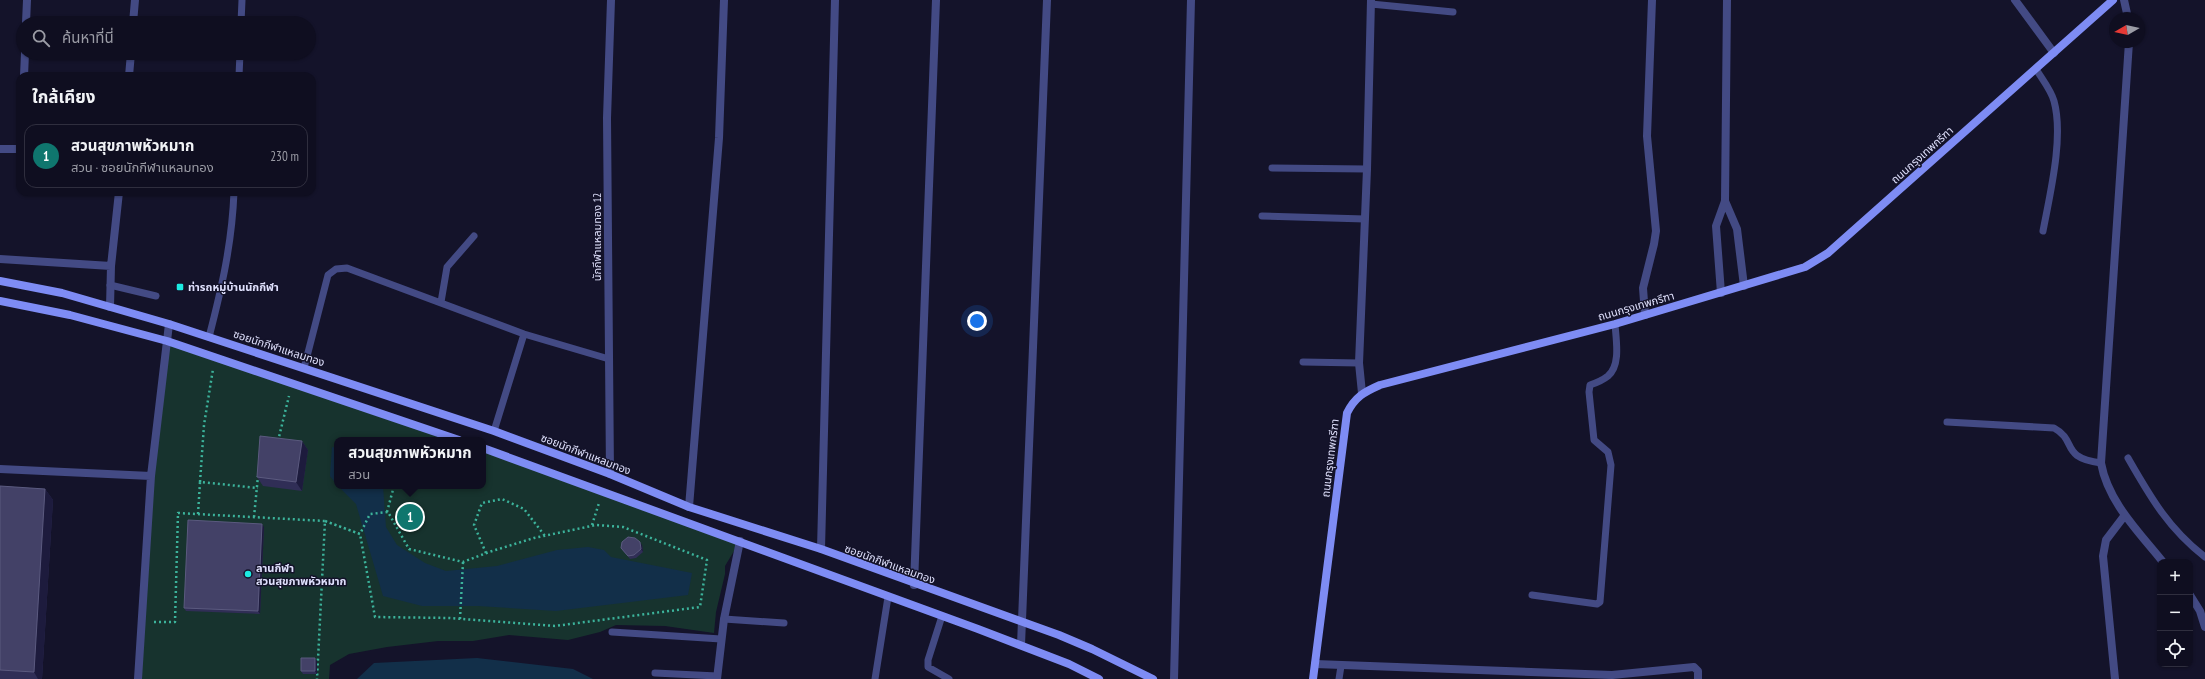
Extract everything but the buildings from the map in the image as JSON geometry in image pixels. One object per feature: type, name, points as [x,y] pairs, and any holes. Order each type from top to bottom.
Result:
[{"type":"street","points":[[26,16],[27,0]]},
{"type":"street","points":[[134,16],[135,0]]},
{"type":"street","name":"นักกีฬาแหลมทอง 12","points":[[610,474],[607,118],[611,0]]},
{"type":"street","points":[[689,507],[719,138],[724,0]]},
{"type":"street","points":[[821,549],[835,0]]},
{"type":"street","points":[[914,585],[936,0]]},
{"type":"street","points":[[1021,645],[1048,0]]},
{"type":"street","points":[[1174,679],[1191,0]]},
{"type":"street","points":[[1645,315],[1643,288],[1656,231],[1647,136],[1652,0]]},
{"type":"street","points":[[1721,293],[1716,226],[1725,201],[1727,0]]},
{"type":"street","points":[[2015,0],[2054,52]]},
{"type":"street","name":"ถนนกรุงเทพกรีฑา","points":[[1313,679],[1347,413],[1353,401],[1362,393],[1380,385],[1615,324],[1805,267],[1828,253],[2113,0]]},
{"type":"street","points":[[2124,0],[2127,12]]},
{"type":"street","points":[[1362,393],[1359,363],[1367,168],[1371,2]]},
{"type":"street","points":[[2129,48],[2100,463],[2104,479],[2125,515],[2161,559]]},
{"type":"street","points":[[24,72],[25,60]]},
{"type":"street","points":[[129,72],[130,60]]},
{"type":"street","points":[[0,149],[16,149]]},
{"type":"street","points":[[110,307],[111,266],[119,196]]},
{"type":"street","points":[[1725,201],[1737,229],[1744,286]]},
{"type":"street","points":[[0,259],[111,266]]},
{"type":"street","name":"ซอยนักกีฬาแหลมทอง","points":[[0,280],[110,307],[169,324],[494,431],[610,474],[689,507],[821,549],[914,585],[1023,622],[1092,649],[1153,679]]},
{"type":"street","points":[[0,301],[70,315],[167,341],[451,437]]},
{"type":"street","points":[[138,679],[151,476],[169,324]]},
{"type":"street","points":[[486,449],[1021,645],[1099,679]]},
{"type":"street","points":[[0,469],[151,476]]},
{"type":"street","points":[[2115,679],[2103,556],[2106,540],[2125,515]]},
{"type":"street","points":[[717,677],[724,619],[740,541]]},
{"type":"street","points":[[2193,600],[2200,611],[2205,627]]},
{"type":"street","points":[[1315,664],[1612,675],[1694,667],[1698,671],[1698,679]]},
{"type":"lane","points":[[241,16],[242,0]]},
{"type":"lane","points":[[1371,2],[1453,12]]},
{"type":"lane","points":[[239,72],[240,60]]},
{"type":"lane","points":[[2036,69],[2054,100],[2056,120],[2053,176],[2043,231]]},
{"type":"lane","points":[[1272,168],[1367,168]]},
{"type":"lane","points":[[209,337],[228,261],[234,196]]},
{"type":"lane","points":[[1262,216],[1364,219]]},
{"type":"lane","points":[[441,302],[447,266],[474,236]]},
{"type":"lane","points":[[304,368],[328,275],[336,269],[347,268],[364,273],[524,334],[609,359]]},
{"type":"lane","points":[[110,285],[156,296]]},
{"type":"lane","points":[[1532,595],[1597,604],[1600,602],[1611,465],[1608,452],[1594,440],[1588,392],[1590,386],[1607,376],[1614,368],[1617,352],[1615,324]]},
{"type":"lane","points":[[494,431],[524,334]]},
{"type":"lane","points":[[1303,362],[1359,363]]},
{"type":"lane","points":[[1947,422],[2054,428],[2064,435],[2076,457],[2084,461],[2100,463]]},
{"type":"lane","points":[[2128,458],[2171,527],[2186,543],[2205,557]]},
{"type":"lane","points":[[875,679],[888,597]]},
{"type":"lane","points":[[942,616],[928,666],[949,679]]},
{"type":"lane","points":[[724,619],[784,622]]},
{"type":"lane","points":[[612,632],[721,639]]},
{"type":"lane","points":[[1339,679],[1341,666]]},
{"type":"lane","points":[[655,673],[717,677]]},
{"type":"path","points":[[198,514],[204,425],[214,357]]},
{"type":"path","points":[[273,440],[279,441],[292,383]]},
{"type":"path","points":[[254,517],[259,474]]},
{"type":"path","points":[[200,482],[258,488]]},
{"type":"path","points":[[386,512],[393,489]]},
{"type":"path","points":[[592,526],[602,492]]},
{"type":"path","points":[[486,553],[474,525],[482,503],[502,499],[524,509],[545,536]]},
{"type":"path","points":[[386,512],[410,549],[463,562],[486,553],[545,536],[592,526],[622,527],[707,560],[700,607],[555,626],[460,619],[375,616],[361,532],[370,514],[386,512]]},
{"type":"path","points":[[142,621],[175,622],[178,513],[325,522],[361,532]]},
{"type":"path","points":[[317,679],[325,522]]},
{"type":"path","points":[[460,619],[463,562]]},
{"type":"green space","points":[[167,341],[450,437],[334,437],[334,489],[486,489],[486,450],[740,541],[725,566],[725,574],[716,612],[714,633],[665,626],[616,625],[600,632],[568,640],[509,635],[473,641],[438,641],[387,647],[349,654],[330,665],[329,679],[139,679],[151,476]]},
{"type":"water","points":[[332,447],[334,447],[334,481],[330,476]]},
{"type":"water","points":[[341,489],[383,489],[386,527],[397,545],[425,563],[446,571],[497,566],[557,550],[588,547],[604,550],[611,557],[692,573],[688,595],[556,611],[478,606],[422,606],[383,596],[356,504]]},
{"type":"water","points":[[477,658],[573,669],[593,679],[357,679],[374,663]]},
{"type":"place","name":"ท่ารถหมู่บ้านนักกีฬา","points":[[180,287]]},
{"type":"place","name":"สวนสุขภาพหัวหมาก","points":[[410,517]]},
{"type":"place","name":"ลานกีฬา สวนสุขภาพหัวหมาก","points":[[248,574]]}]
